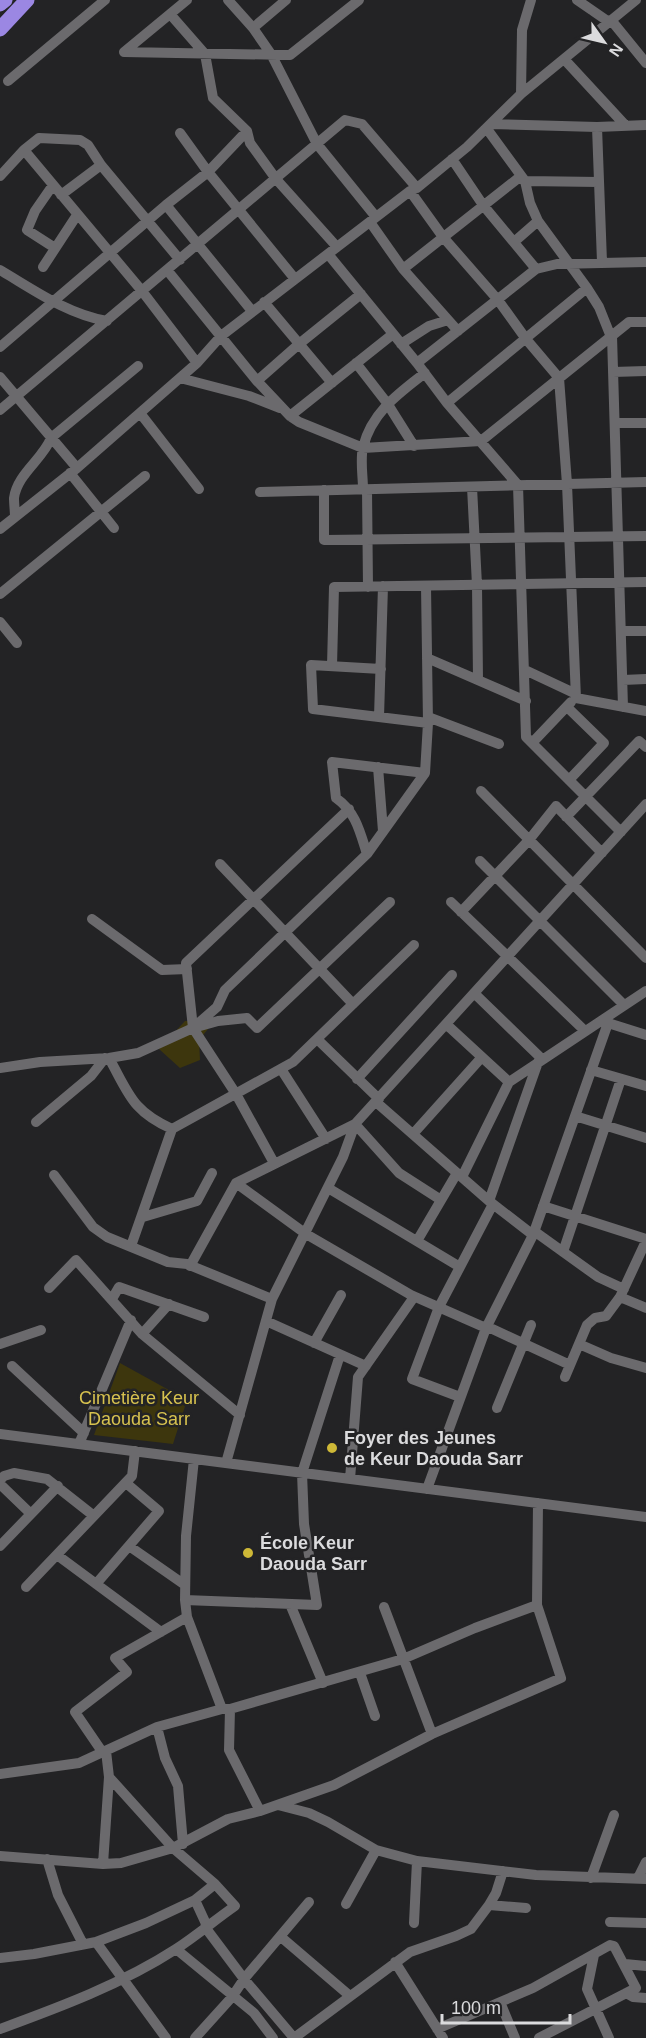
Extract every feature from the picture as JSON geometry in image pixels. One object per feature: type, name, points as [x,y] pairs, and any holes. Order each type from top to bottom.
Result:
[{"type":"highway","points":[[0,4],[5,0]]},
{"type":"highway","points":[[0,20],[26,0]]},
{"type":"highway","points":[[0,29],[26,0]]},
{"type":"street","points":[[8,81],[105,0]]},
{"type":"street","points":[[187,0],[124,52],[290,55],[359,0]]},
{"type":"street","points":[[228,0],[253,28],[271,54],[317,144],[373,220],[404,269],[458,331]]},
{"type":"street","points":[[253,28],[286,0]]},
{"type":"street","points":[[520,94],[522,30],[531,0]]},
{"type":"street","points":[[577,0],[610,21],[646,63]]},
{"type":"street","points":[[0,530],[74,471],[180,378],[221,336],[452,159],[489,127],[520,94],[636,0]]},
{"type":"street","points":[[170,14],[205,54],[213,98],[247,131],[250,143],[333,251],[361,294],[447,403],[518,486],[526,737],[621,832]]},
{"type":"street","points":[[564,59],[625,125]]},
{"type":"street","points":[[0,410],[345,120],[362,124],[413,190],[443,237],[498,300],[525,339],[559,378],[567,484],[575,695],[567,707],[532,743]]},
{"type":"street","points":[[489,127],[646,125]]},
{"type":"street","points":[[489,127],[523,178],[538,221],[587,288],[599,307],[612,336],[623,707]]},
{"type":"street","points":[[597,127],[602,262]]},
{"type":"street","points":[[0,346],[208,172],[247,131]]},
{"type":"street","points":[[180,133],[208,172],[295,279]]},
{"type":"street","points":[[0,177],[24,150],[39,138],[80,140],[88,145],[100,165],[180,260]]},
{"type":"street","points":[[24,150],[142,291],[197,363]]},
{"type":"street","points":[[452,159],[483,205],[536,269]]},
{"type":"street","points":[[61,195],[100,165]]},
{"type":"street","points":[[404,269],[483,205],[523,178],[599,182]]},
{"type":"street","points":[[52,185],[35,211],[27,230],[55,248]]},
{"type":"street","points":[[166,205],[252,311]]},
{"type":"street","points":[[42,267],[77,215]]},
{"type":"street","points":[[514,242],[538,221]]},
{"type":"street","points":[[417,363],[536,269],[557,264],[646,262]]},
{"type":"street","points":[[0,270],[85,317],[107,321]]},
{"type":"street","points":[[167,270],[257,381],[288,413],[299,422],[363,448],[481,441],[629,322],[646,322]]},
{"type":"street","points":[[447,403],[587,288]]},
{"type":"street","points":[[257,381],[361,294]]},
{"type":"street","points":[[264,302],[332,382]]},
{"type":"street","points":[[401,344],[429,326],[448,320]]},
{"type":"street","points":[[288,413],[393,334]]},
{"type":"street","points":[[356,363],[387,403],[414,446]]},
{"type":"street","points":[[15,517],[14,497],[23,477],[47,448],[51,438],[138,366]]},
{"type":"street","points":[[614,372],[646,371]]},
{"type":"street","points":[[368,586],[363,448],[375,419],[387,403],[425,373]]},
{"type":"street","points":[[0,377],[51,438],[114,528]]},
{"type":"street","points":[[180,378],[249,396],[288,413]]},
{"type":"street","points":[[140,413],[199,489]]},
{"type":"street","points":[[615,423],[646,423]]},
{"type":"street","points":[[0,594],[145,476]]},
{"type":"street","points":[[261,492],[646,482]]},
{"type":"street","points":[[472,487],[477,585],[478,680]]},
{"type":"street","points":[[324,490],[324,540],[646,536]]},
{"type":"street","points":[[332,666],[334,587],[646,582]]},
{"type":"street","points":[[379,717],[383,586]]},
{"type":"street","points":[[193,1028],[217,1007],[225,990],[367,854],[425,773],[428,720],[426,586]]},
{"type":"street","points":[[0,622],[17,643]]},
{"type":"street","points":[[621,631],[646,631]]},
{"type":"street","points":[[427,658],[526,702]]},
{"type":"street","points":[[381,669],[311,665],[313,709],[428,720],[499,744]]},
{"type":"street","points":[[525,670],[575,695],[646,711]]},
{"type":"street","points":[[623,680],[646,679]]},
{"type":"street","points":[[567,707],[604,742],[569,780]]},
{"type":"street","points":[[566,817],[639,741],[646,747]]},
{"type":"street","points":[[367,854],[358,824],[349,809],[336,798],[332,762],[425,773]]},
{"type":"street","points":[[378,767],[383,831]]},
{"type":"street","points":[[482,791],[646,958]]},
{"type":"street","points":[[190,1266],[236,1183],[355,1124],[646,804]]},
{"type":"street","points":[[461,912],[529,840],[556,806],[602,853]]},
{"type":"street","points":[[274,1163],[236,1094],[193,1028],[186,963],[349,809]]},
{"type":"street","points":[[480,861],[624,1005]]},
{"type":"street","points":[[220,864],[353,1004]]},
{"type":"street","points":[[0,1068],[138,1053],[193,1028],[218,1021],[247,1018],[257,1028],[390,902]]},
{"type":"street","points":[[451,902],[585,1031]]},
{"type":"street","points":[[92,919],[162,970],[187,969]]},
{"type":"street","points":[[131,1246],[172,1129],[293,1062],[414,945]]},
{"type":"street","points":[[357,1079],[452,975]]},
{"type":"street","points":[[417,1241],[459,1175],[509,1082],[585,1031],[606,1021],[624,1005],[646,991]]},
{"type":"street","points":[[474,993],[540,1061]]},
{"type":"street","points":[[606,1021],[646,1035]]},
{"type":"street","points":[[427,1489],[486,1327],[534,1233],[606,1021]]},
{"type":"street","points":[[446,1024],[509,1082]]},
{"type":"street","points":[[317,1039],[413,1134],[491,1203],[646,1308]]},
{"type":"street","points":[[413,1134],[482,1057]]},
{"type":"street","points":[[36,1122],[91,1076],[107,1058]]},
{"type":"street","points":[[107,1058],[134,1104],[154,1121],[172,1129]]},
{"type":"street","points":[[460,1397],[412,1379],[439,1307],[491,1203],[540,1061]]},
{"type":"street","points":[[281,1069],[326,1138]]},
{"type":"street","points":[[591,1070],[646,1086]]},
{"type":"street","points":[[563,1252],[621,1079]]},
{"type":"street","points":[[575,1116],[646,1138]]},
{"type":"street","points":[[226,1463],[272,1299],[328,1188],[355,1124]]},
{"type":"street","points":[[355,1124],[399,1173],[441,1200]]},
{"type":"street","points":[[143,1217],[197,1201],[212,1173]]},
{"type":"street","points":[[54,1175],[93,1227],[107,1237],[168,1262],[190,1266],[272,1299]]},
{"type":"street","points":[[236,1183],[306,1234],[414,1297],[570,1365]]},
{"type":"street","points":[[328,1188],[460,1267]]},
{"type":"street","points":[[543,1206],[646,1240],[622,1293],[606,1316],[595,1318],[586,1325],[565,1377]]},
{"type":"street","points":[[49,1288],[76,1260],[142,1334],[240,1415]]},
{"type":"street","points":[[112,1299],[119,1287],[204,1317]]},
{"type":"street","points":[[314,1343],[341,1295]]},
{"type":"street","points":[[350,1479],[358,1377],[414,1297]]},
{"type":"street","points":[[142,1334],[169,1304]]},
{"type":"street","points":[[80,1444],[131,1320]]},
{"type":"street","points":[[266,1321],[366,1366]]},
{"type":"street","points":[[497,1408],[531,1325]]},
{"type":"street","points":[[0,1344],[41,1330]]},
{"type":"street","points":[[579,1344],[610,1358],[646,1368]]},
{"type":"street","points":[[185,1600],[317,1605],[304,1524],[302,1473],[340,1354]]},
{"type":"street","points":[[12,1366],[84,1433]]},
{"type":"street","points":[[0,1434],[646,1517]]},
{"type":"street","points":[[26,1587],[132,1476],[135,1451]]},
{"type":"street","points":[[194,1459],[186,1536],[187,1617],[226,1709],[229,1750],[260,1811]]},
{"type":"street","points":[[31,1514],[0,1482],[4,1476],[14,1473],[47,1479],[94,1516]]},
{"type":"street","points":[[96,1584],[159,1511],[126,1483]]},
{"type":"street","points":[[0,1545],[58,1486]]},
{"type":"street","points":[[0,1856],[103,1864],[121,1863],[178,1846],[228,1820],[334,1785],[432,1734],[561,1678],[537,1605],[538,1503]]},
{"type":"street","points":[[129,1546],[185,1585]]},
{"type":"street","points":[[57,1555],[161,1632]]},
{"type":"street","points":[[290,1604],[323,1683]]},
{"type":"street","points":[[0,1774],[79,1763],[157,1727],[360,1673],[403,1659],[537,1605]]},
{"type":"street","points":[[384,1607],[432,1734]]},
{"type":"street","points":[[103,1864],[110,1777],[104,1752],[75,1712],[127,1672],[115,1658],[187,1617]]},
{"type":"street","points":[[360,1673],[375,1716]]},
{"type":"street","points":[[157,1727],[165,1758],[178,1786],[178,1846]]},
{"type":"street","points":[[0,2029],[122,1979],[176,1949],[235,1906],[110,1777]]},
{"type":"street","points":[[278,1804],[309,1813],[376,1850],[417,1861],[536,1875],[591,1878],[642,1878],[646,1862]]},
{"type":"street","points":[[591,1878],[614,1815]]},
{"type":"street","points":[[346,1904],[376,1850]]},
{"type":"street","points":[[47,1860],[58,1895],[83,1944]]},
{"type":"street","points":[[414,1923],[417,1861]]},
{"type":"street","points":[[195,1900],[206,1926],[244,1979],[294,2038],[410,1952],[471,1929],[496,1893],[503,1871]]},
{"type":"street","points":[[0,1958],[96,1942],[146,1923],[195,1900],[216,1884]]},
{"type":"street","points":[[195,2038],[232,1997],[244,1979],[309,1902]]},
{"type":"street","points":[[489,1905],[526,1908]]},
{"type":"street","points":[[610,1922],[646,1923]]},
{"type":"street","points":[[281,1937],[350,1996]]},
{"type":"street","points":[[96,1942],[166,2038]]},
{"type":"street","points":[[395,1962],[440,2033],[533,1988],[610,1945],[614,1946],[636,1988],[539,2038]]},
{"type":"street","points":[[176,1949],[254,2013],[273,2038]]},
{"type":"street","points":[[594,1955],[587,1989],[609,2038]]},
{"type":"street","points":[[624,1964],[646,1966]]},
{"type":"street","points":[[626,1993],[633,1997],[646,1998]]},
{"type":"street","points":[[500,2002],[515,2038]]},
{"type":"green space","points":[[185,1021],[200,1021],[208,1029],[199,1040],[200,1060],[180,1068],[159,1049]]},
{"type":"green space","name":"Cimetière Keur Daouda Sarr","points":[[120,1363],[187,1400],[173,1444],[94,1435]]},
{"type":"place","name":"Foyer des Jeunes de Keur Daouda Sarr","points":[[332,1448]]},
{"type":"place","name":"École Keur Daouda Sarr","points":[[248,1553]]}]
